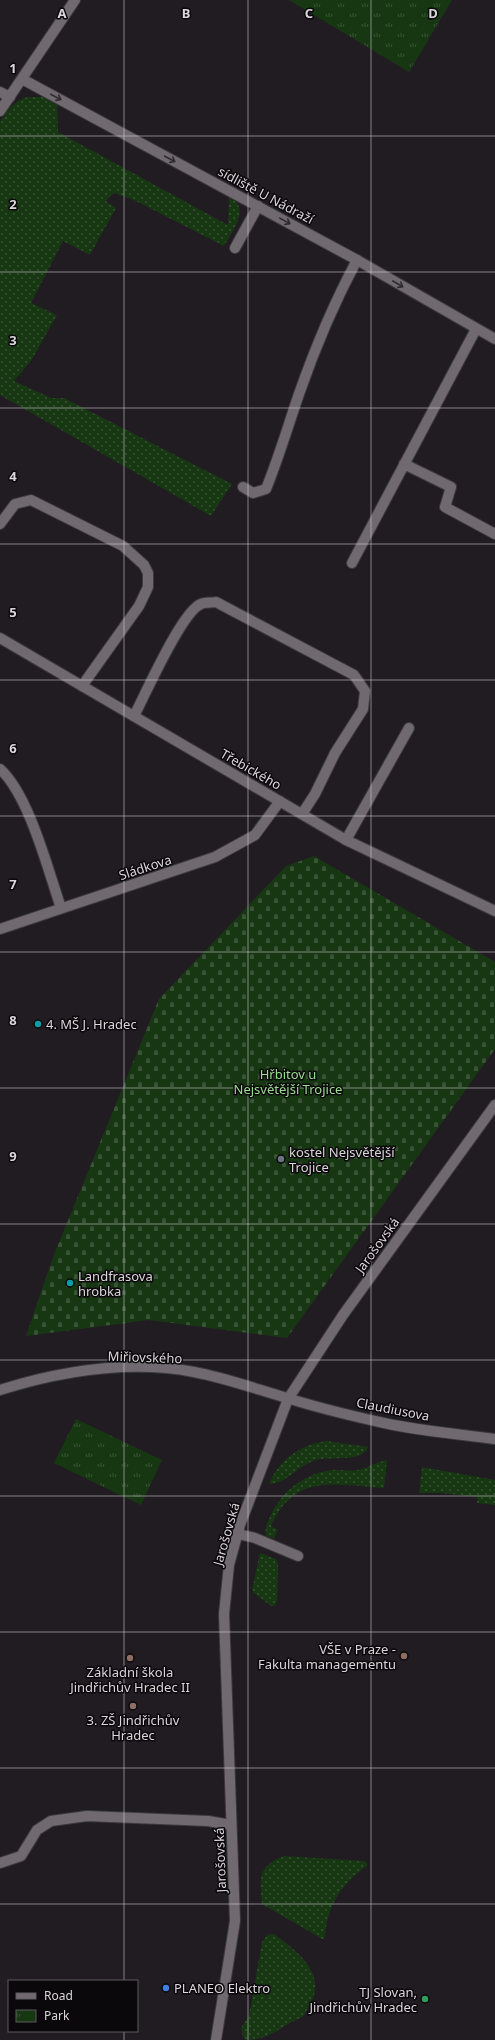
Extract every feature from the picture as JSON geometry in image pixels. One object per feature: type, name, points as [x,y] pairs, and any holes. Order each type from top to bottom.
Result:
[{"type":"street","points":[[0,111],[75,0]]},
{"type":"street","name":"sídliště U Nádraží","points":[[22,79],[357,260],[495,339]]},
{"type":"street","points":[[0,92],[10,97]]},
{"type":"street","points":[[234,248],[258,206]]},
{"type":"street","points":[[243,487],[253,493],[266,489],[281,453],[300,394],[333,308],[357,260]]},
{"type":"street","points":[[352,563],[476,329]]},
{"type":"street","points":[[404,464],[451,487],[445,507],[495,534]]},
{"type":"street","points":[[0,524],[15,504],[30,500],[123,546],[144,565],[148,573],[148,587],[139,606],[82,686]]},
{"type":"street","points":[[134,716],[180,627],[192,611],[201,604],[216,602],[354,676],[365,691],[363,709],[335,754],[315,794],[302,814]]},
{"type":"street","name":"Třebického","points":[[0,638],[346,840],[495,911]]},
{"type":"street","points":[[346,840],[409,728]]},
{"type":"street","points":[[0,769],[6,774],[25,803],[61,908]]},
{"type":"street","name":"Sládkova","points":[[0,929],[215,857],[255,835],[280,801]]},
{"type":"street","name":"Jarošovská","points":[[216,2040],[235,1921],[224,1614],[230,1565],[238,1534],[254,1487],[288,1399],[343,1314],[495,1105]]},
{"type":"street","name":"Miřiovského","points":[[0,1390],[47,1377],[98,1369],[156,1368],[192,1372],[222,1378],[288,1399]]},
{"type":"street","name":"Claudiusova","points":[[288,1399],[385,1424],[495,1439]]},
{"type":"street","points":[[238,1534],[255,1538],[298,1556]]},
{"type":"street","points":[[0,1863],[21,1856],[37,1830],[51,1821],[87,1816],[208,1821],[231,1826]]},
{"type":"green space","points":[[289,0],[452,0],[409,72]]},
{"type":"green space","points":[[27,97],[48,97],[57,103],[58,132],[228,225],[229,198],[236,202],[239,207],[240,213],[238,220],[224,246],[134,200],[114,193],[106,201],[116,208],[90,255],[63,241],[31,303],[57,315],[31,361],[14,381],[51,398],[64,398],[232,484],[211,516],[0,395],[0,122],[11,106]]},
{"type":"green space","name":"Hřbitov u Nejsvětější Trojice","points":[[314,856],[495,962],[495,1049],[287,1338],[149,1320],[26,1336],[53,1257],[159,999],[286,866]]},
{"type":"green space","points":[[76,1419],[162,1460],[141,1505],[54,1463]]},
{"type":"green space","points":[[327,1441],[368,1447],[365,1452],[353,1457],[322,1459],[310,1462],[287,1478],[269,1484],[279,1467],[292,1454],[309,1445]]},
{"type":"green space","points":[[387,1460],[384,1488],[333,1484],[304,1489],[292,1497],[281,1509],[271,1526],[278,1530],[274,1538],[266,1536],[267,1524],[277,1504],[289,1490],[297,1484],[323,1472],[336,1470],[358,1470]]},
{"type":"green space","points":[[422,1467],[495,1480],[495,1505],[477,1503],[477,1497],[442,1493],[419,1493]]},
{"type":"green space","points":[[260,1553],[276,1559],[278,1564],[277,1601],[274,1606],[271,1606],[252,1590]]},
{"type":"green space","points":[[284,1856],[364,1861],[368,1865],[349,1881],[337,1897],[332,1906],[324,1940],[262,1904],[262,1874],[269,1864]]},
{"type":"green space","points":[[274,1934],[300,1955],[307,1964],[315,1983],[315,1993],[305,2014],[298,2019],[268,2035],[258,2039],[246,2040],[243,2037],[241,2028],[249,2016],[262,1942],[267,1935]]},
{"type":"place","name":"4. MŠ J. Hradec","points":[[38,1024]]},
{"type":"place","name":"kostel Nejsvětější Trojice","points":[[281,1159]]},
{"type":"place","name":"Landfrasova hrobka","points":[[70,1283]]},
{"type":"place","name":"VŠE v Praze - Fakulta managementu","points":[[404,1656]]},
{"type":"place","name":"Základní škola Jindřichův Hradec II","points":[[130,1658]]},
{"type":"place","name":"3. ZŠ Jindřichův Hradec","points":[[133,1706]]},
{"type":"place","name":"PLANEO Elektro","points":[[166,1988]]},
{"type":"place","name":"TJ Slovan, Jindřichův Hradec","points":[[425,1999]]}]
